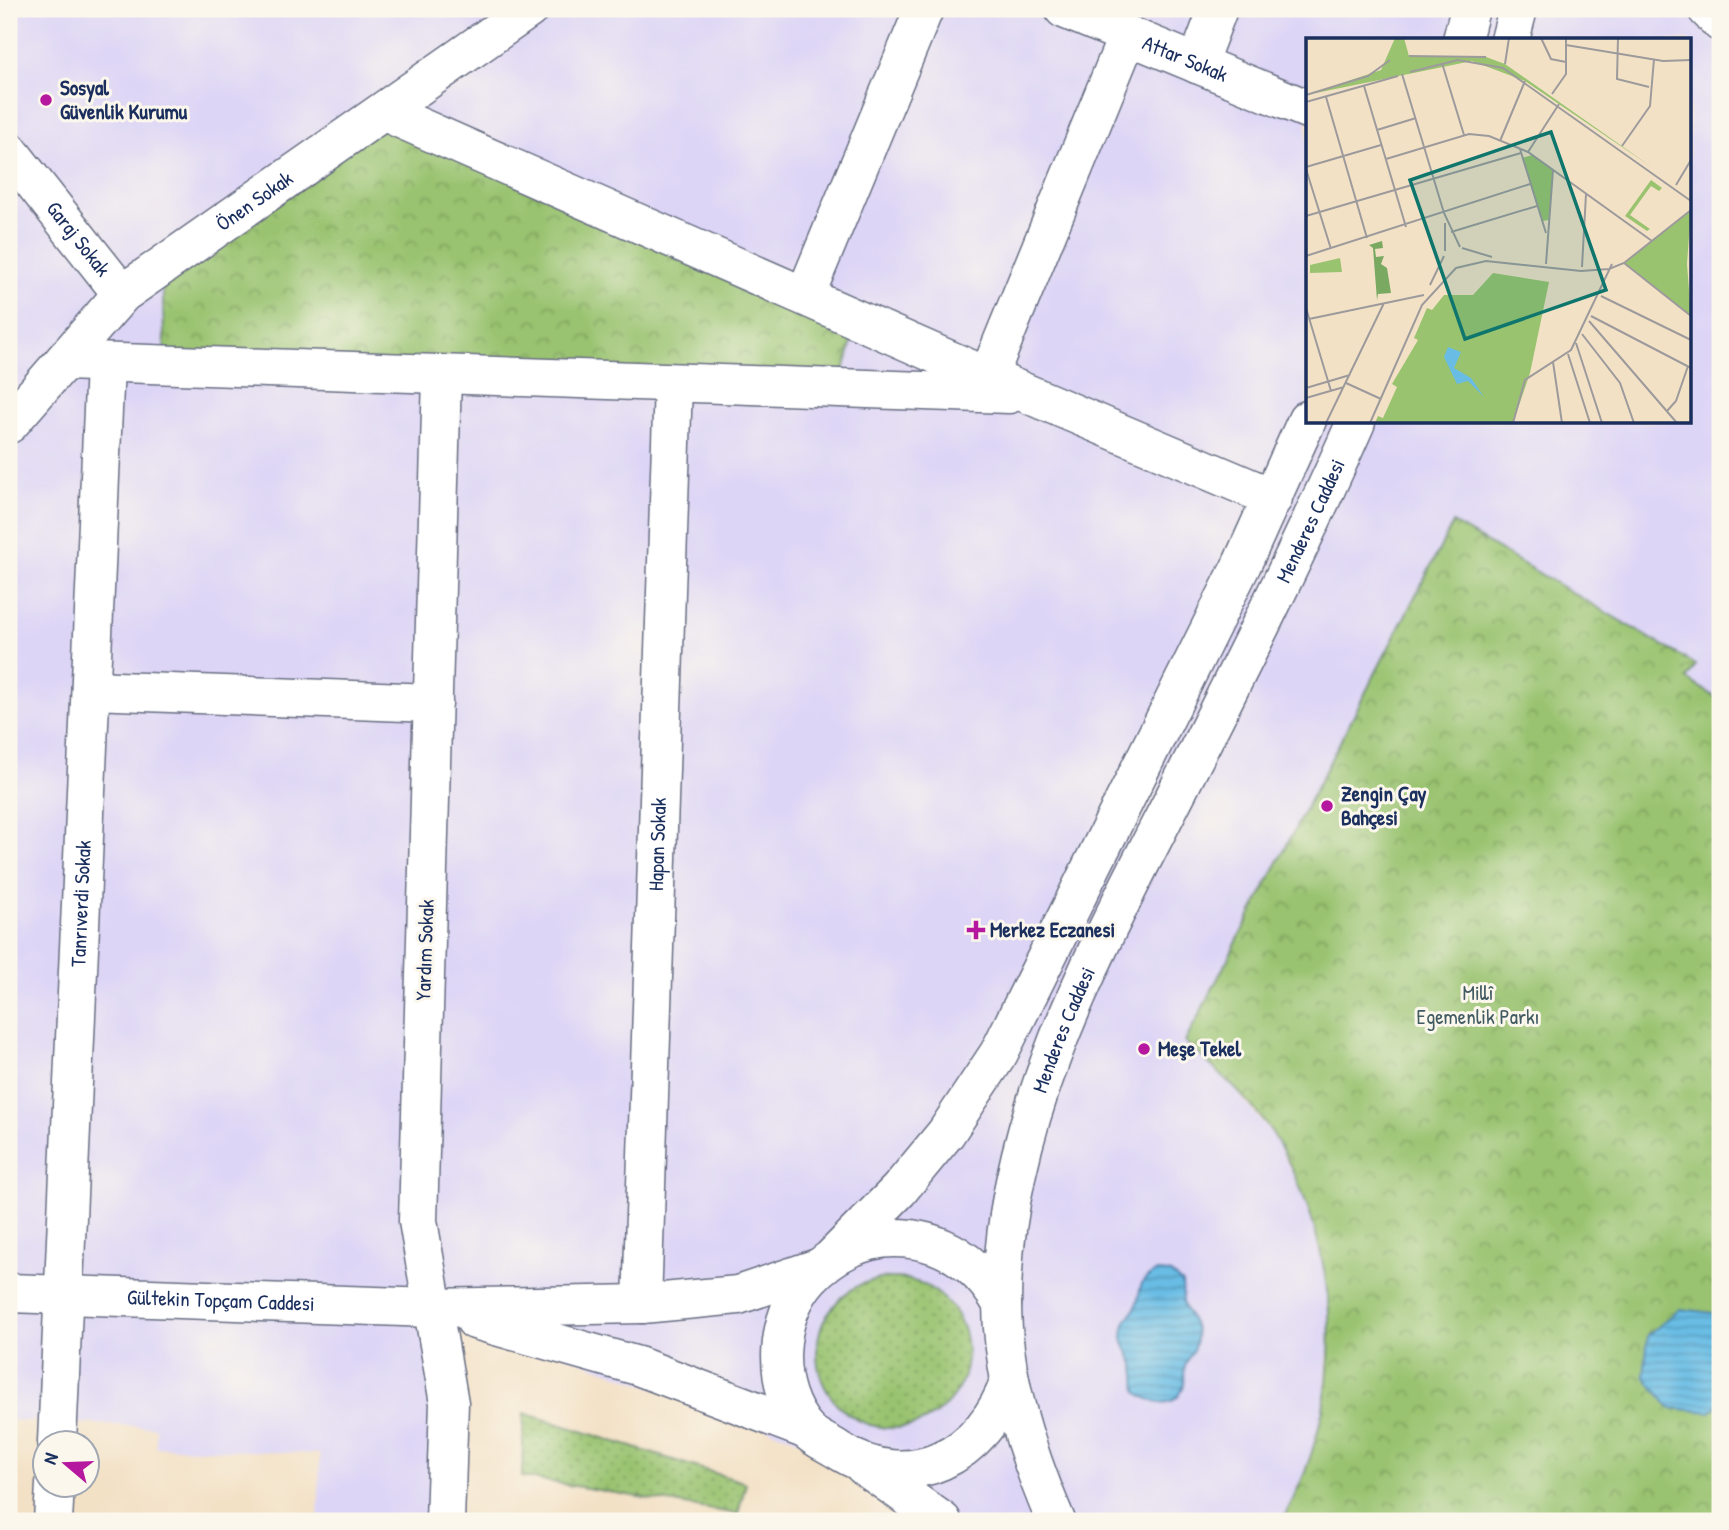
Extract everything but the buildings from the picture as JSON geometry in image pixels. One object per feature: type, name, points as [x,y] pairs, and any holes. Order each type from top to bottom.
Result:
[{"type":"street","name":"Önen Sokak","points":[[9,424],[122,294],[529,9]]},
{"type":"street","points":[[805,296],[925,9]]},
{"type":"street","name":"Attar Sokak","points":[[1065,9],[1306,109]]},
{"type":"street","points":[[1197,64],[1218,9]]},
{"type":"street","points":[[1463,38],[1470,9]]},
{"type":"street","points":[[1511,38],[1518,9]]},
{"type":"street","points":[[1707,9],[1720,22]]},
{"type":"street","points":[[988,377],[1128,35]]},
{"type":"street","points":[[385,112],[988,377],[1273,498]]},
{"type":"street","name":"Garaj Sokak","points":[[9,151],[122,294]]},
{"type":"street","points":[[64,361],[105,365],[1031,395]]},
{"type":"street","name":"Tanrıverdi Sokak","points":[[58,1428],[105,365]]},
{"type":"street","name":"Yardım Sokak","points":[[442,376],[418,1221],[449,1403],[445,1521]]},
{"type":"street","name":"Hapan Sokak","points":[[642,1304],[673,384]]},
{"type":"street","name":"Menderes Caddesi","points":[[826,1262],[923,1161],[946,1133],[999,1053],[1273,498],[1306,422]]},
{"type":"street","name":"Menderes Caddesi","points":[[1056,1521],[1028,1447],[1010,1380],[1002,1304],[1009,1222],[1022,1156],[1046,1068],[1081,983],[1282,585],[1355,424]]},
{"type":"street","points":[[91,690],[433,703]]},
{"type":"street","points":[[432,1308],[642,1304],[738,1295],[826,1262],[870,1240],[909,1238],[947,1249],[971,1265],[992,1287],[1002,1304]]},
{"type":"street","points":[[807,1430],[789,1395],[781,1356],[786,1318],[800,1291],[826,1262]]},
{"type":"street","name":"Gültekin Topçam Caddesi","points":[[9,1293],[432,1308]]},
{"type":"street","points":[[432,1308],[638,1366],[807,1430],[942,1521]]},
{"type":"street","points":[[856,1461],[878,1468],[914,1469],[951,1456],[968,1446],[994,1417],[1010,1380]]},
{"type":"street","points":[[53,1521],[54,1498]]},
{"type":"shaded area","points":[[9,9],[1720,9],[1720,700],[1687,679],[1695,664],[1453,524],[1185,1042],[1227,1080],[1275,1138],[1307,1203],[1326,1277],[1331,1310],[1323,1416],[1295,1498],[1282,1521],[942,1521],[856,1461],[433,1308],[445,1521],[318,1521],[320,1454],[156,1447],[156,1427],[9,1420]]},
{"type":"green space","points":[[385,112],[858,319],[839,389],[165,367],[162,267]]},
{"type":"green space","name":"Millî Egemenlik Parkı","points":[[1453,523],[1696,665],[1687,679],[1720,700],[1720,1521],[1282,1521],[1304,1475],[1319,1428],[1327,1379],[1330,1330],[1326,1280],[1315,1232],[1299,1184],[1276,1139],[1246,1100],[1185,1042]]},
{"type":"green space","points":[[892,1278],[921,1284],[945,1300],[961,1324],[967,1353],[961,1382],[945,1406],[921,1422],[892,1428],[863,1422],[839,1406],[823,1382],[817,1353],[823,1324],[839,1300],[863,1284]]},
{"type":"green space","points":[[524,1413],[746,1483],[738,1514],[522,1477]]},
{"type":"water","points":[[1157,1272],[1170,1273],[1182,1283],[1184,1305],[1196,1335],[1185,1366],[1183,1388],[1179,1395],[1168,1402],[1155,1401],[1137,1392],[1135,1367],[1123,1337],[1125,1324],[1136,1306],[1143,1282]]},
{"type":"water","points":[[1680,1309],[1720,1314],[1720,1404],[1710,1412],[1670,1408],[1644,1376],[1648,1335]]},
{"type":"place","name":"Sosyal Güvenlik Kurumu","points":[[46,100]]},
{"type":"place","name":"Zengin Çay Bahçesi","points":[[1327,806]]},
{"type":"place","name":"Merkez Eczanesi","points":[[976,930]]},
{"type":"place","name":"Meşe Tekel","points":[[1144,1049]]}]
